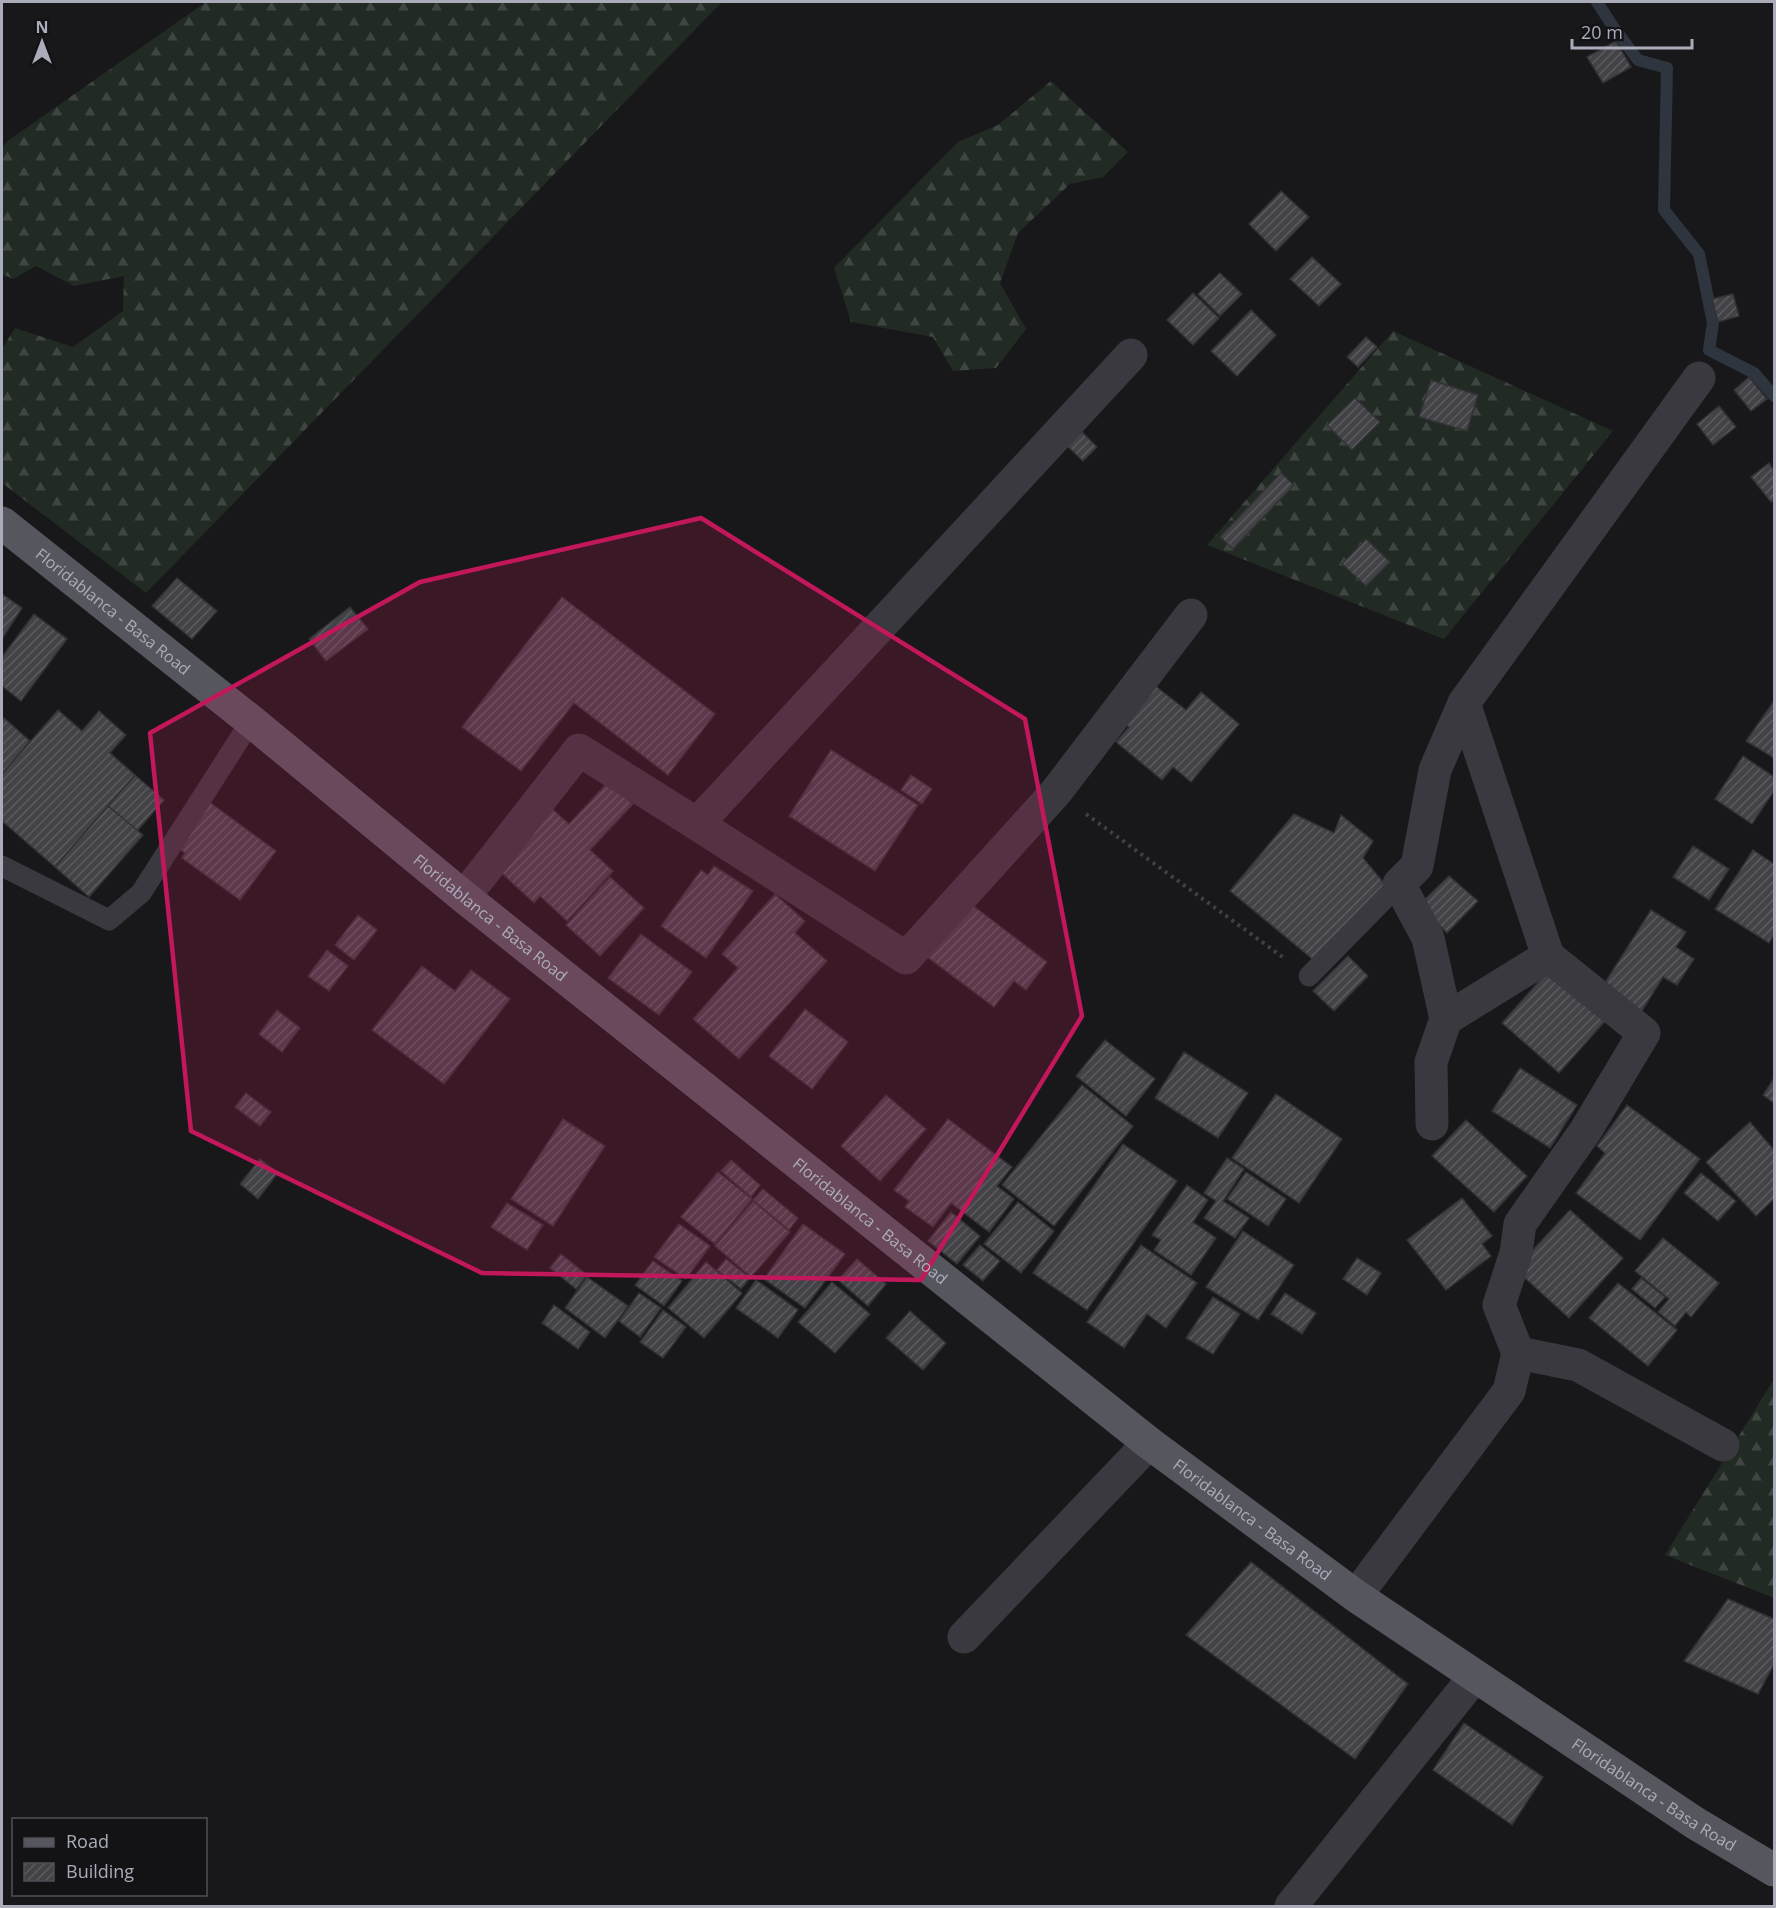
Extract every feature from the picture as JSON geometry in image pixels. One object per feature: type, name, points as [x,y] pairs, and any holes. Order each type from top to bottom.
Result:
[{"type":"main road","name":"Floridablanca - Basa Road","points":[[2,523],[251,721],[464,897],[1149,1443],[1356,1596],[1695,1823],[1774,1870]]},
{"type":"street","points":[[697,824],[1131,355]]},
{"type":"street","points":[[1432,1124],[1431,1062],[1446,1019],[1428,938],[1399,884],[1417,866],[1435,770],[1464,704],[1699,378]]},
{"type":"street","points":[[464,897],[579,750],[906,958],[1056,792],[1191,615]]},
{"type":"street","points":[[1356,1596],[1509,1391],[1518,1353],[1499,1305],[1516,1253],[1520,1224],[1587,1130],[1644,1033],[1548,956],[1464,704]]},
{"type":"street","points":[[1446,1019],[1548,956]]},
{"type":"street","points":[[1518,1353],[1578,1365],[1723,1446]]},
{"type":"street","points":[[964,1637],[1149,1443]]},
{"type":"street","points":[[1291,1906],[1475,1676]]},
{"type":"lane","points":[[2,866],[109,920],[141,893],[251,721]]},
{"type":"lane","points":[[1309,976],[1399,884]]},
{"type":"path","points":[[1056,792],[1309,976]]},
{"type":"highlighted area","points":[[701,518],[1025,719],[1082,1016],[921,1280],[482,1273],[191,1131],[150,733],[420,582]]},
{"type":"green space","points":[[206,2],[722,2],[146,593],[2,483],[2,349],[15,328],[73,347],[123,311],[124,276],[74,286],[36,266],[13,279],[2,274],[2,147]]},
{"type":"green space","points":[[1051,81],[1128,152],[1103,177],[1070,184],[1018,233],[1000,283],[1026,329],[996,368],[953,371],[933,337],[851,322],[834,268],[958,142],[998,125]]},
{"type":"green space","points":[[1393,331],[1613,431],[1444,639],[1207,545]]},
{"type":"green space","points":[[1774,1379],[1774,1598],[1665,1555]]},
{"type":"building","points":[[1616,41],[1631,67],[1603,83],[1587,57]]},
{"type":"building","points":[[1281,191],[1309,217],[1276,251],[1249,224]]},
{"type":"building","points":[[1312,257],[1341,284],[1319,306],[1290,279]]},
{"type":"building","points":[[1220,273],[1242,294],[1220,316],[1198,294]]},
{"type":"building","points":[[1193,293],[1219,318],[1193,345],[1167,320]]},
{"type":"building","points":[[1733,294],[1739,316],[1718,322],[1712,299]]},
{"type":"building","points":[[1251,310],[1276,335],[1237,376],[1211,351]]},
{"type":"building","points":[[1366,337],[1377,347],[1358,367],[1347,357]]},
{"type":"building","points":[[1749,377],[1767,399],[1751,411],[1734,390]]},
{"type":"building","points":[[1431,380],[1478,395],[1467,431],[1419,417]]},
{"type":"building","points":[[1355,398],[1380,422],[1352,450],[1327,425]]},
{"type":"building","points":[[1719,406],[1736,427],[1713,445],[1697,424]]},
{"type":"building","points":[[1078,428],[1097,447],[1083,461],[1064,443]]},
{"type":"building","points":[[1769,463],[1774,471],[1774,500],[1771,502],[1751,477]]},
{"type":"building","points":[[1281,473],[1294,485],[1233,549],[1220,537]]},
{"type":"building","points":[[1366,539],[1390,562],[1366,586],[1342,564]]},
{"type":"building","points":[[177,578],[217,611],[192,639],[152,606]]},
{"type":"building","points":[[2,594],[22,608],[2,639]]},
{"type":"building","points":[[562,597],[715,714],[668,775],[574,703],[521,771],[462,727]]},
{"type":"building","points":[[350,607],[368,629],[326,661],[309,639]]},
{"type":"building","points":[[34,614],[67,639],[21,701],[2,686],[2,657]]},
{"type":"building","points":[[1148,680],[1186,710],[1201,692],[1239,724],[1191,782],[1173,767],[1162,780],[1116,742],[1129,727],[1117,717]]},
{"type":"building","points":[[1774,701],[1774,758],[1746,741]]},
{"type":"building","points":[[58,710],[82,731],[99,711],[126,735],[110,753],[135,775],[55,867],[2,821],[2,774]]},
{"type":"building","points":[[4,718],[30,741],[2,774],[2,720]]},
{"type":"building","points":[[831,750],[918,805],[875,871],[789,816]]},
{"type":"building","points":[[1743,756],[1774,777],[1774,791],[1752,824],[1715,799]]},
{"type":"building","points":[[135,775],[164,800],[137,831],[108,806]]},
{"type":"building","points":[[911,775],[932,789],[922,804],[901,790]]},
{"type":"building","points":[[608,782],[633,804],[590,850],[613,871],[567,921],[540,896],[534,903],[494,866],[550,807],[569,824]]},
{"type":"building","points":[[208,801],[276,851],[240,900],[182,858],[185,853],[175,846]]},
{"type":"building","points":[[108,806],[143,835],[89,897],[55,867]]},
{"type":"building","points":[[1294,814],[1334,833],[1341,815],[1373,841],[1363,858],[1389,889],[1316,962],[1230,891]]},
{"type":"building","points":[[1693,846],[1729,869],[1709,900],[1673,877]]},
{"type":"building","points":[[1753,850],[1774,864],[1774,934],[1769,943],[1715,909]]},
{"type":"building","points":[[714,866],[753,891],[706,958],[661,926],[701,870],[708,875]]},
{"type":"building","points":[[1449,876],[1478,901],[1447,933],[1419,905]]},
{"type":"building","points":[[610,877],[644,908],[600,956],[566,925]]},
{"type":"building","points":[[775,894],[805,921],[795,933],[827,961],[739,1059],[693,1019],[738,968],[722,954]]},
{"type":"building","points":[[967,901],[1047,962],[1026,990],[1014,981],[994,1007],[926,956]]},
{"type":"building","points":[[1651,910],[1686,932],[1676,947],[1694,959],[1677,985],[1663,977],[1640,1014],[1601,989]]},
{"type":"building","points":[[358,915],[377,930],[354,960],[335,945]]},
{"type":"building","points":[[641,934],[692,972],[659,1015],[608,978]]},
{"type":"building","points":[[327,950],[348,966],[329,991],[308,976]]},
{"type":"building","points":[[1348,956],[1368,976],[1334,1011],[1313,991]]},
{"type":"building","points":[[422,966],[455,991],[471,970],[510,999],[444,1084],[372,1030]]},
{"type":"building","points":[[1549,970],[1606,1020],[1559,1073],[1502,1023]]},
{"type":"building","points":[[805,1009],[848,1042],[812,1089],[769,1056]]},
{"type":"building","points":[[277,1010],[300,1028],[282,1052],[259,1034]]},
{"type":"building","points":[[1105,1040],[1155,1079],[1126,1116],[1076,1076]]},
{"type":"building","points":[[1184,1052],[1248,1093],[1218,1138],[1155,1098]]},
{"type":"building","points":[[1520,1068],[1577,1105],[1550,1148],[1492,1111]]},
{"type":"building","points":[[1774,1078],[1774,1103],[1763,1095]]},
{"type":"building","points":[[1082,1085],[1133,1126],[1054,1226],[1002,1185]]},
{"type":"building","points":[[246,1093],[271,1112],[260,1126],[235,1107]]},
{"type":"building","points":[[1276,1094],[1342,1139],[1299,1203],[1232,1158]]},
{"type":"building","points":[[886,1095],[926,1129],[880,1181],[841,1146]]},
{"type":"building","points":[[1627,1105],[1700,1159],[1640,1240],[1576,1193],[1605,1153],[1597,1146]]},
{"type":"building","points":[[563,1119],[605,1146],[553,1226],[511,1199]]},
{"type":"building","points":[[948,1119],[1012,1167],[997,1186],[1014,1199],[989,1232],[951,1203],[933,1227],[905,1207],[909,1201],[894,1190]]},
{"type":"building","points":[[1466,1120],[1527,1176],[1494,1212],[1432,1156]]},
{"type":"building","points":[[1750,1122],[1774,1150],[1774,1199],[1756,1216],[1706,1162]]},
{"type":"building","points":[[1123,1144],[1177,1181],[1087,1310],[1033,1273]]},
{"type":"building","points":[[1227,1158],[1244,1169],[1223,1201],[1249,1218],[1235,1238],[1204,1218],[1216,1201],[1204,1193]]},
{"type":"building","points":[[260,1159],[278,1173],[258,1199],[240,1184]]},
{"type":"building","points":[[731,1160],[760,1185],[751,1197],[721,1171]]},
{"type":"building","points":[[718,1172],[752,1199],[715,1244],[681,1217]]},
{"type":"building","points":[[1246,1172],[1286,1199],[1268,1226],[1227,1199]]},
{"type":"building","points":[[1701,1173],[1736,1201],[1718,1221],[1684,1193]]},
{"type":"building","points":[[1187,1185],[1208,1200],[1193,1222],[1216,1238],[1191,1275],[1154,1250],[1161,1240],[1152,1235]]},
{"type":"building","points":[[763,1189],[798,1218],[789,1230],[753,1200]]},
{"type":"building","points":[[1462,1198],[1492,1236],[1482,1244],[1491,1256],[1446,1290],[1407,1240]]},
{"type":"building","points":[[753,1201],[790,1232],[751,1277],[715,1246]]},
{"type":"building","points":[[1018,1202],[1054,1231],[1021,1273],[984,1244]]},
{"type":"building","points":[[507,1203],[543,1225],[527,1250],[491,1227]]},
{"type":"building","points":[[1570,1210],[1623,1258],[1569,1318],[1515,1269]]},
{"type":"building","points":[[951,1212],[980,1236],[957,1264],[928,1241]]},
{"type":"building","points":[[679,1224],[710,1246],[686,1279],[654,1257]]},
{"type":"building","points":[[803,1224],[845,1254],[805,1308],[764,1279]]},
{"type":"building","points":[[1243,1231],[1294,1265],[1258,1320],[1206,1287]]},
{"type":"building","points":[[1663,1238],[1719,1283],[1691,1317],[1686,1312],[1675,1326],[1658,1312],[1669,1299],[1635,1271]]},
{"type":"building","points":[[980,1245],[1000,1261],[983,1281],[963,1265]]},
{"type":"building","points":[[1141,1245],[1197,1283],[1166,1328],[1147,1314],[1124,1348],[1087,1322]]},
{"type":"building","points":[[561,1254],[587,1275],[576,1289],[550,1268]]},
{"type":"building","points":[[1357,1258],[1381,1273],[1367,1295],[1343,1279]]},
{"type":"building","points":[[726,1259],[750,1278],[741,1289],[717,1270]]},
{"type":"building","points":[[857,1259],[886,1284],[868,1306],[838,1280]]},
{"type":"building","points":[[653,1261],[682,1281],[664,1306],[635,1285]]},
{"type":"building","points":[[706,1262],[742,1293],[704,1338],[668,1308]]},
{"type":"building","points":[[587,1277],[628,1306],[605,1338],[565,1308]]},
{"type":"building","points":[[1641,1278],[1665,1297],[1655,1308],[1632,1289]]},
{"type":"building","points":[[756,1280],[798,1310],[778,1338],[736,1308]]},
{"type":"building","points":[[832,1282],[870,1314],[835,1353],[798,1322]]},
{"type":"building","points":[[1618,1283],[1677,1330],[1648,1366],[1589,1318]]},
{"type":"building","points":[[639,1293],[661,1308],[640,1337],[619,1321]]},
{"type":"building","points":[[1285,1293],[1316,1313],[1302,1334],[1271,1314]]},
{"type":"building","points":[[1213,1297],[1240,1314],[1213,1354],[1186,1338]]},
{"type":"building","points":[[554,1305],[590,1332],[578,1349],[542,1323]]},
{"type":"building","points":[[663,1310],[686,1327],[663,1358],[640,1342]]},
{"type":"building","points":[[910,1311],[946,1343],[923,1370],[886,1338]]},
{"type":"building","points":[[1251,1562],[1408,1684],[1355,1759],[1186,1635]]},
{"type":"building","points":[[1728,1599],[1774,1619],[1774,1664],[1758,1694],[1684,1661]]},
{"type":"building","points":[[1464,1723],[1543,1777],[1512,1825],[1433,1770]]},
{"type":"waterway","points":[[1597,2],[1638,60],[1667,68],[1664,210],[1699,254],[1713,323],[1709,350],[1754,373],[1774,396]]}]
